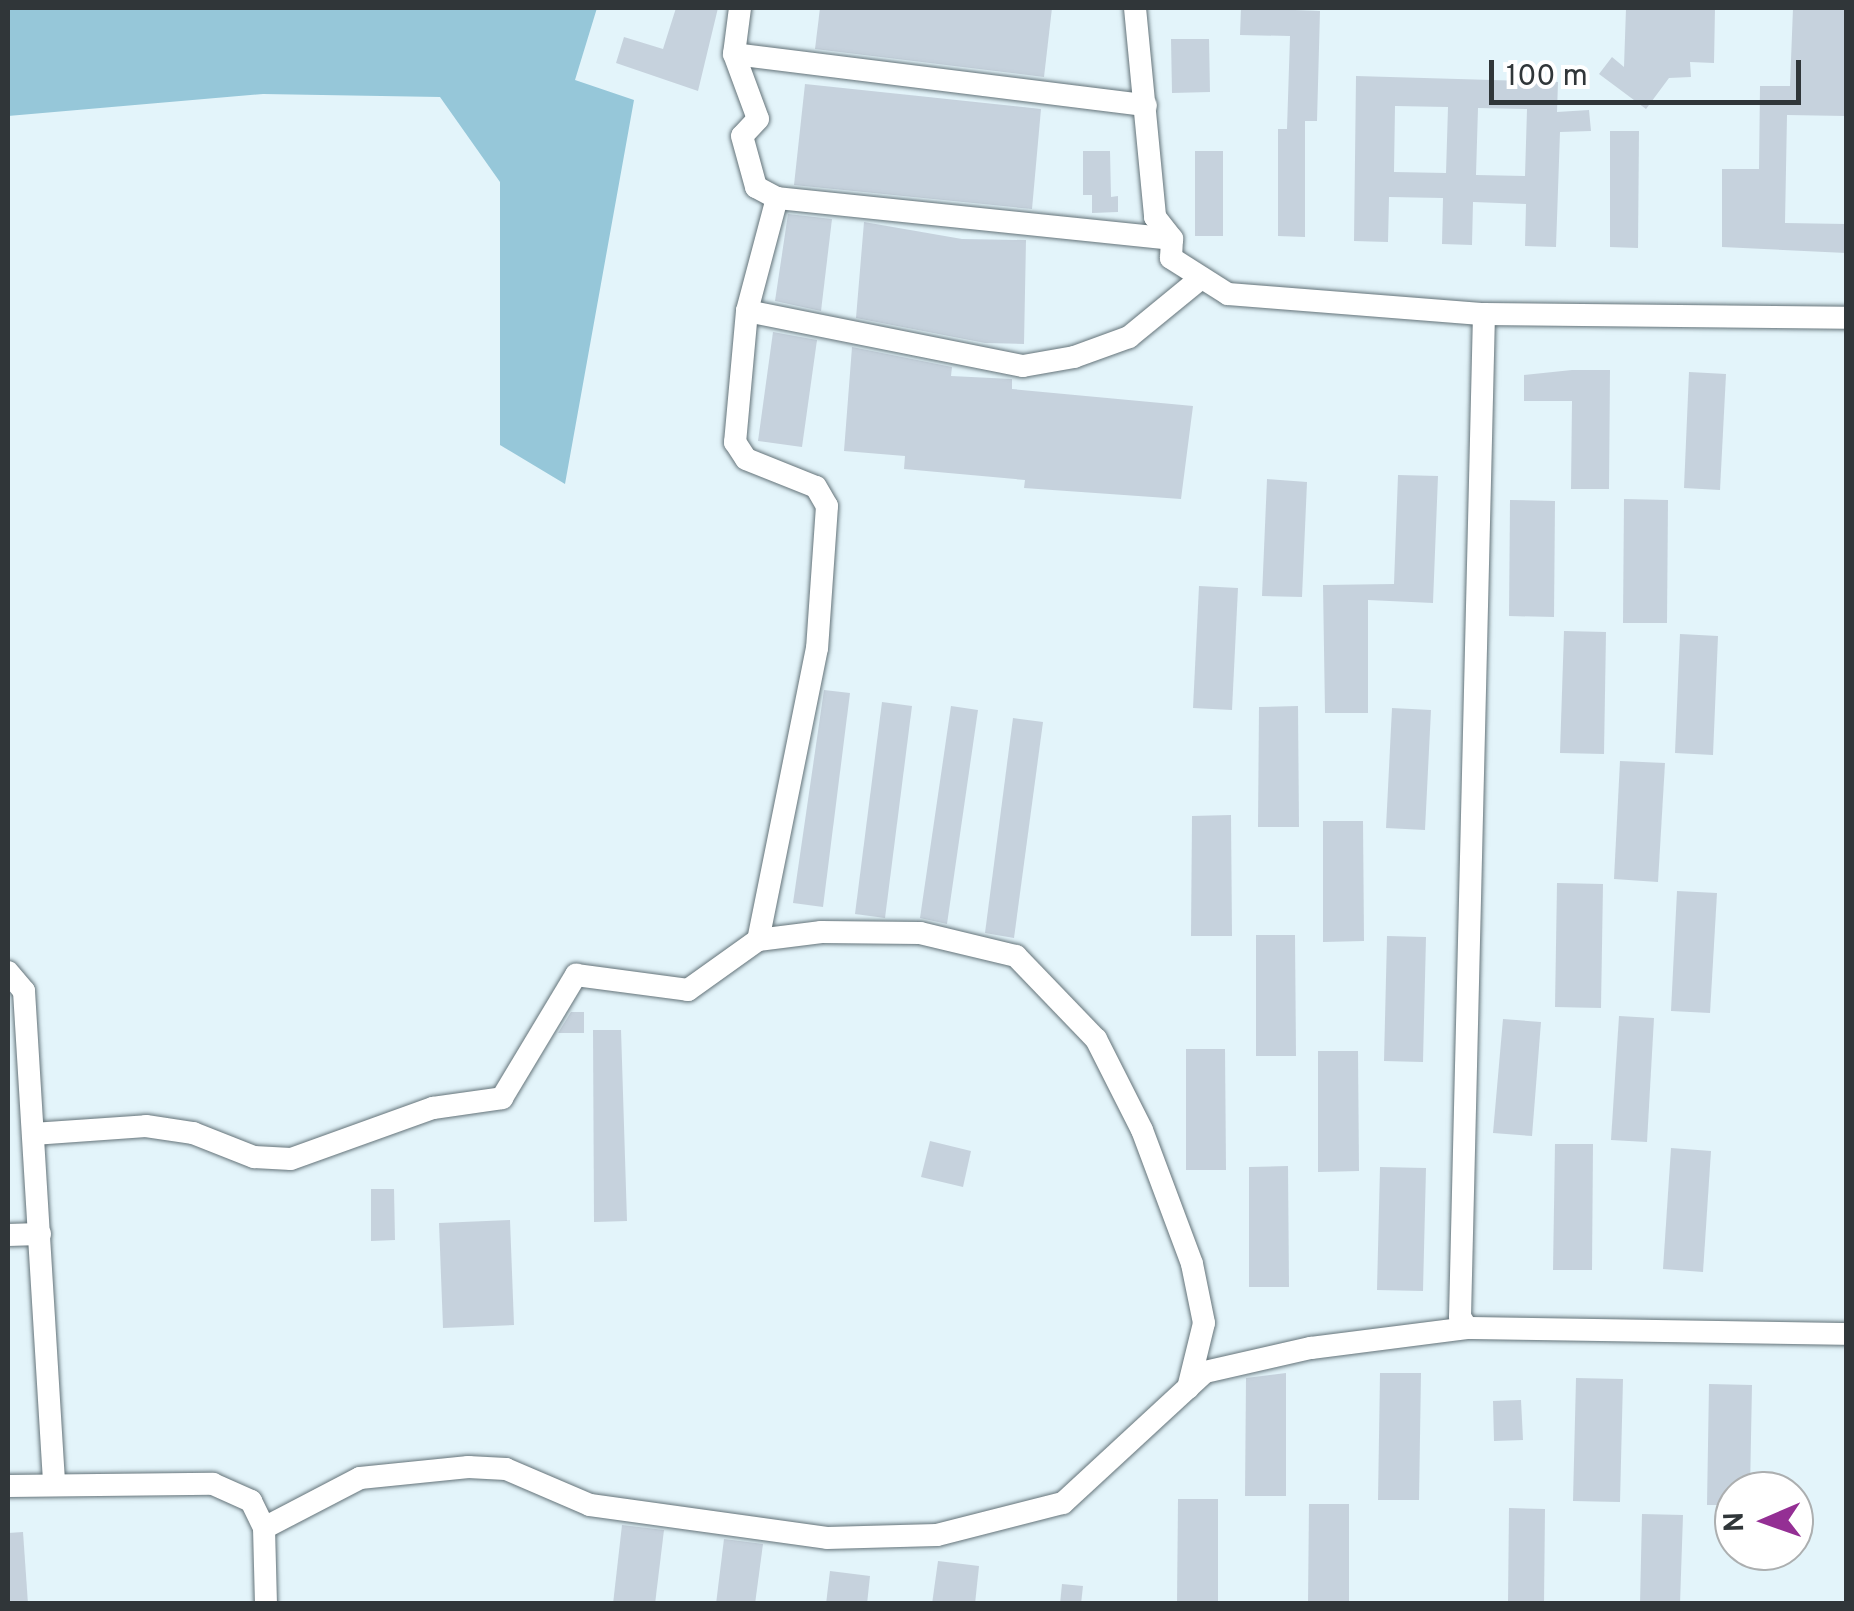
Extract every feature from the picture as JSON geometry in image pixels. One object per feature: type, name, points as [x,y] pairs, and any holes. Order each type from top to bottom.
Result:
[{"type":"street","points":[[740,8],[734,54],[758,119],[742,136],[756,187],[777,198],[1172,240]]},
{"type":"street","points":[[1135,8],[1146,105],[1142,128],[1155,217],[1172,240],[1171,258],[1228,294],[1484,314],[1846,318]]},
{"type":"street","points":[[734,54],[1146,105]]},
{"type":"street","points":[[758,940],[816,648],[827,506],[816,486],[746,459],[735,442],[747,311],[777,198]]},
{"type":"street","points":[[747,311],[1023,366],[1074,357],[1129,337],[1201,278]]},
{"type":"street","points":[[1467,1328],[1460,1317],[1484,314]]},
{"type":"street","points":[[33,1134],[146,1126],[192,1133],[254,1157],[291,1159],[343,1146],[433,1108],[502,1098],[576,974],[688,990],[758,940],[821,932],[920,933],[1016,956],[1096,1040],[1142,1130],[1192,1264],[1204,1323],[1188,1388]]},
{"type":"street","points":[[8,972],[24,991],[54,1484]]},
{"type":"street","points":[[8,1235],[40,1234]]},
{"type":"street","points":[[264,1528],[360,1478],[468,1468],[506,1469],[590,1504],[827,1538],[937,1535],[1063,1503],[1205,1372],[1311,1348],[1467,1328],[1846,1334]]},
{"type":"street","points":[[8,1486],[213,1484],[251,1501],[264,1528],[266,1604]]},
{"type":"shaded area","points":[[8,8],[597,8],[575,80],[634,100],[565,484],[500,445],[500,182],[440,97],[263,94],[8,116]]},
{"type":"building","points":[[676,8],[718,8],[698,91],[616,63],[624,37],[663,49]]},
{"type":"building","points":[[820,8],[1052,8],[1044,77],[815,49]]},
{"type":"building","points":[[1241,8],[1320,11],[1317,121],[1305,121],[1305,237],[1278,236],[1278,129],[1287,129],[1290,36],[1240,35]]},
{"type":"building","points":[[1626,8],[1715,8],[1714,63],[1690,62],[1691,77],[1669,78],[1646,109],[1599,74],[1612,57],[1624,67]]},
{"type":"building","points":[[1793,8],[1846,8],[1846,116],[1787,115],[1785,223],[1846,224],[1846,253],[1722,247],[1722,169],[1759,169],[1760,86],[1790,86]]},
{"type":"building","points":[[1171,39],[1209,39],[1210,92],[1172,93]]},
{"type":"building","points":[[1356,76],[1558,82],[1557,112],[1589,110],[1591,131],[1560,132],[1556,247],[1525,246],[1526,204],[1473,202],[1472,245],[1442,244],[1443,198],[1389,197],[1388,242],[1354,241]],"holes":[[[1395,106],[1448,107],[1446,173],[1394,172]],[[1478,108],[1527,109],[1525,176],[1476,175]]]},
{"type":"building","points":[[805,84],[1041,109],[1032,209],[794,185]]},
{"type":"building","points":[[1610,131],[1639,131],[1638,248],[1610,247]]},
{"type":"building","points":[[1083,151],[1110,151],[1111,197],[1118,196],[1118,212],[1092,213],[1092,195],[1083,195]]},
{"type":"building","points":[[1195,151],[1223,151],[1223,236],[1195,236]]},
{"type":"building","points":[[788,214],[832,219],[821,311],[775,301]]},
{"type":"building","points":[[864,222],[962,239],[1026,240],[1024,344],[985,343],[856,318]]},
{"type":"building","points":[[773,332],[817,340],[802,447],[758,441]]},
{"type":"building","points":[[852,347],[952,367],[951,376],[1012,379],[1012,389],[1193,406],[1181,499],[1024,488],[1025,480],[904,469],[905,456],[844,451]]},
{"type":"building","points":[[1610,370],[1609,489],[1571,489],[1572,401],[1524,401],[1524,375]]},
{"type":"building","points":[[1689,372],[1726,374],[1720,490],[1684,488]]},
{"type":"building","points":[[1398,475],[1438,476],[1433,603],[1368,600],[1368,713],[1325,713],[1323,585],[1394,584]]},
{"type":"building","points":[[1267,479],[1307,482],[1302,597],[1262,596]]},
{"type":"building","points":[[1624,499],[1668,500],[1667,623],[1623,623]]},
{"type":"building","points":[[1510,500],[1555,501],[1554,617],[1509,616]]},
{"type":"building","points":[[1199,586],[1238,588],[1232,710],[1193,708]]},
{"type":"building","points":[[1564,631],[1606,632],[1604,754],[1560,753]]},
{"type":"building","points":[[1680,634],[1718,636],[1713,755],[1675,753]]},
{"type":"building","points":[[824,690],[850,693],[823,907],[793,903]]},
{"type":"building","points":[[882,702],[912,706],[885,918],[855,914]]},
{"type":"building","points":[[951,706],[978,710],[947,924],[920,918]]},
{"type":"building","points":[[1298,706],[1299,827],[1258,827],[1259,707]]},
{"type":"building","points":[[1392,708],[1431,710],[1425,830],[1386,828]]},
{"type":"building","points":[[1013,718],[1043,722],[1014,938],[985,933]]},
{"type":"building","points":[[1620,761],[1665,763],[1658,882],[1614,879]]},
{"type":"building","points":[[1231,815],[1232,936],[1191,936],[1192,816]]},
{"type":"building","points":[[1323,821],[1363,821],[1364,941],[1323,942]]},
{"type":"building","points":[[1557,883],[1603,884],[1601,1008],[1555,1007]]},
{"type":"building","points":[[1677,891],[1717,893],[1710,1013],[1671,1011]]},
{"type":"building","points":[[1256,935],[1295,935],[1296,1056],[1256,1056]]},
{"type":"building","points":[[1387,936],[1426,937],[1423,1062],[1384,1061]]},
{"type":"building","points":[[571,1012],[584,1012],[584,1033],[558,1033]]},
{"type":"building","points":[[1619,1016],[1654,1018],[1647,1142],[1611,1140]]},
{"type":"building","points":[[1503,1019],[1541,1022],[1532,1136],[1493,1133]]},
{"type":"building","points":[[593,1030],[621,1030],[627,1221],[594,1222]]},
{"type":"building","points":[[1186,1049],[1225,1049],[1226,1170],[1186,1170]]},
{"type":"building","points":[[1318,1051],[1358,1051],[1359,1171],[1318,1172]]},
{"type":"building","points":[[930,1141],[971,1151],[963,1187],[921,1177]]},
{"type":"building","points":[[1555,1144],[1593,1144],[1592,1270],[1553,1270]]},
{"type":"building","points":[[1671,1148],[1711,1151],[1703,1272],[1663,1269]]},
{"type":"building","points":[[1288,1166],[1289,1287],[1249,1287],[1249,1167]]},
{"type":"building","points":[[1380,1167],[1426,1168],[1423,1291],[1377,1290]]},
{"type":"building","points":[[371,1189],[394,1189],[395,1240],[371,1241]]},
{"type":"building","points":[[510,1220],[514,1325],[443,1328],[439,1223]]},
{"type":"building","points":[[1286,1373],[1286,1496],[1245,1496],[1246,1378]]},
{"type":"building","points":[[1380,1373],[1421,1373],[1419,1500],[1378,1500]]},
{"type":"building","points":[[1576,1378],[1623,1379],[1620,1502],[1573,1501]]},
{"type":"building","points":[[1709,1384],[1752,1385],[1750,1471],[1714,1471],[1714,1505],[1707,1505]]},
{"type":"building","points":[[1521,1400],[1523,1440],[1494,1441],[1493,1401]]},
{"type":"building","points":[[1178,1499],[1218,1499],[1218,1604],[1177,1604]]},
{"type":"building","points":[[1309,1504],[1349,1504],[1349,1604],[1308,1604]]},
{"type":"building","points":[[1509,1508],[1545,1509],[1544,1604],[1508,1604]]},
{"type":"building","points":[[1642,1514],[1683,1515],[1680,1604],[1640,1604]]},
{"type":"building","points":[[622,1525],[664,1530],[655,1604],[613,1604]]},
{"type":"building","points":[[23,1532],[28,1604],[8,1604],[8,1533]]},
{"type":"building","points":[[724,1539],[763,1544],[755,1604],[716,1604]]},
{"type":"building","points":[[938,1561],[979,1566],[975,1604],[932,1604]]},
{"type":"building","points":[[830,1571],[870,1576],[867,1604],[826,1604]]},
{"type":"building","points":[[1062,1584],[1083,1586],[1081,1604],[1060,1604]]}]
